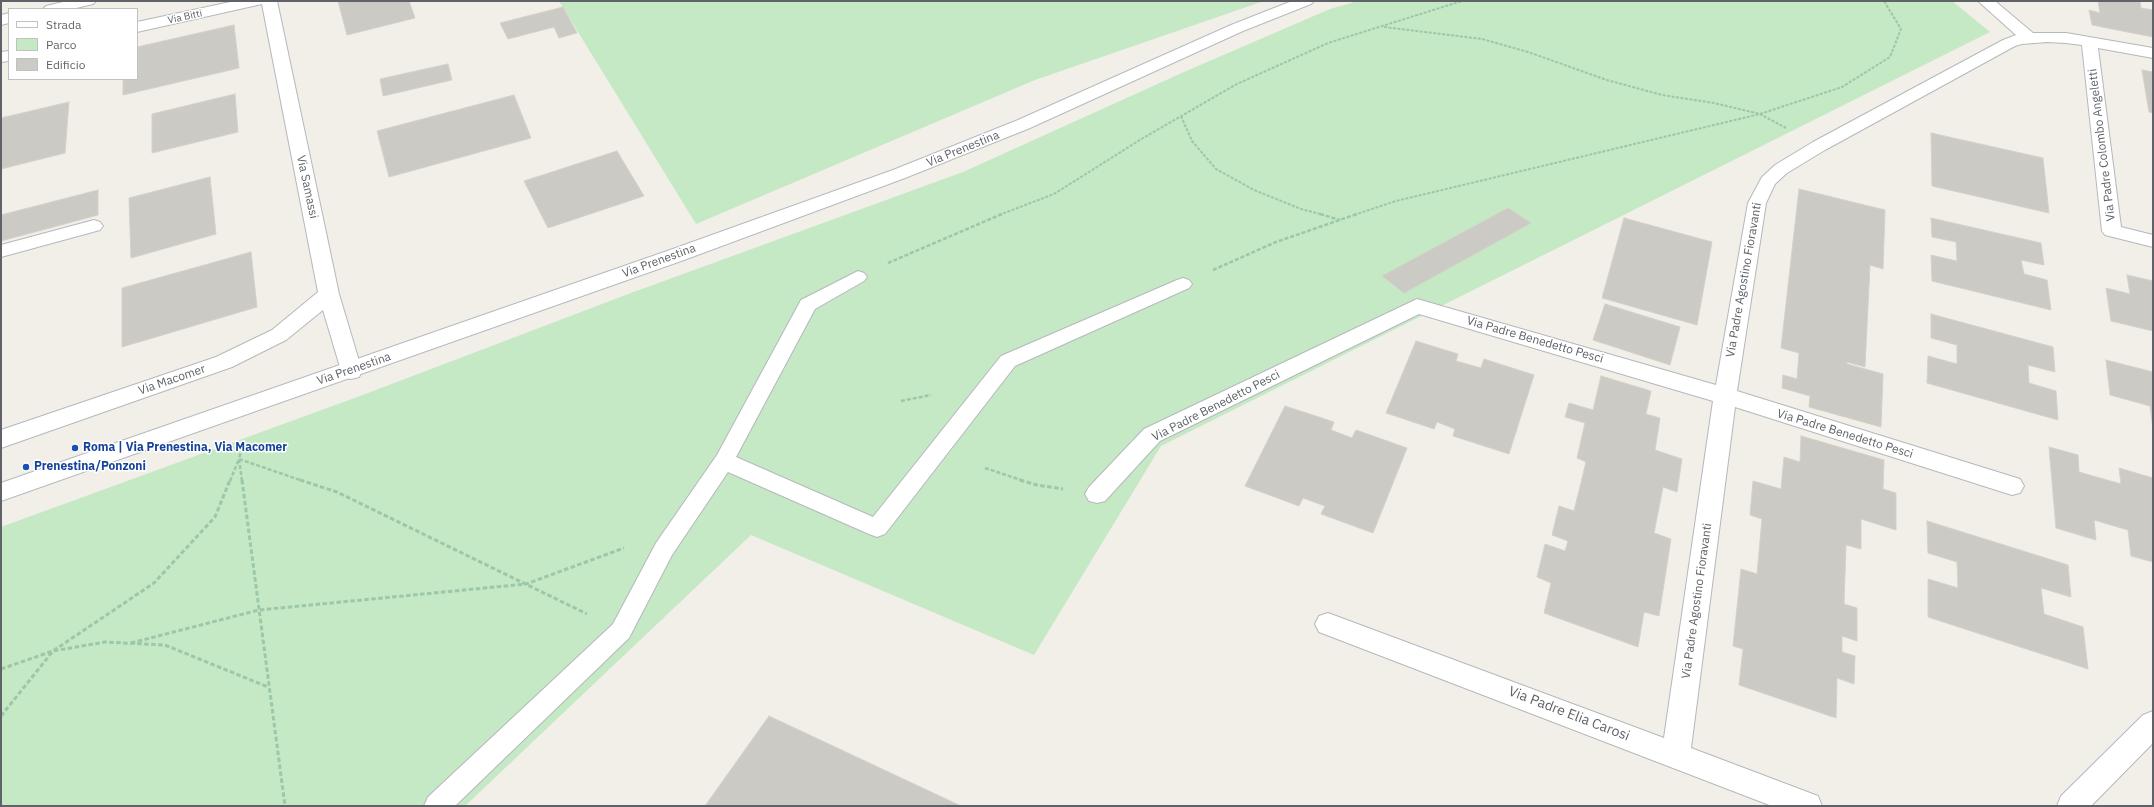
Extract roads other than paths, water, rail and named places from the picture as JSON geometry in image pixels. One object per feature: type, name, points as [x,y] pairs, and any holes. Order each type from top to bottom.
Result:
[{"type":"street","points":[[56,8],[88,1]]},
{"type":"street","name":"Via Bitti","points":[[138,27],[256,1]]},
{"type":"street","name":"Via Samassi","points":[[269,1],[329,294],[351,370]]},
{"type":"street","name":"Via Prenestina","points":[[1,492],[351,370],[899,174],[1024,124],[1237,28],[1306,1]]},
{"type":"street","points":[[1986,1],[2029,38]]},
{"type":"street","name":"Via Padre Agostino Fioravanti","points":[[1676,755],[1725,396],[1757,203],[1759,196],[1768,181],[1781,169],[1819,146],[2009,43],[2029,38],[2047,37],[2089,41],[2153,53]]},
{"type":"street","name":"Via Padre Colombo Angeletti","points":[[2089,41],[2112,231],[2153,241]]},
{"type":"street","name":"Via Macomer","points":[[1,438],[224,362],[279,335],[329,294]]},
{"type":"street","name":"Via Padre Benedetto Pesci","points":[[1097,494],[1152,435],[1417,306],[1725,396],[2012,486]]},
{"type":"street","name":"Via Padre Elia Carosi","points":[[1328,624],[1808,806]]},
{"type":"street","points":[[2071,806],[2153,724]]},
{"type":"lane","points":[[1,251],[94,226]]},
{"type":"lane","points":[[437,806],[621,631],[664,549],[724,461],[808,305],[858,277]]},
{"type":"lane","points":[[724,461],[877,528],[1008,360],[1183,284]]},
{"type":"place","name":"Roma | Via Prenestina, Via Macomer","points":[[75,448]]},
{"type":"place","name":"Prenestina/Ponzoni","points":[[26,467]]}]
